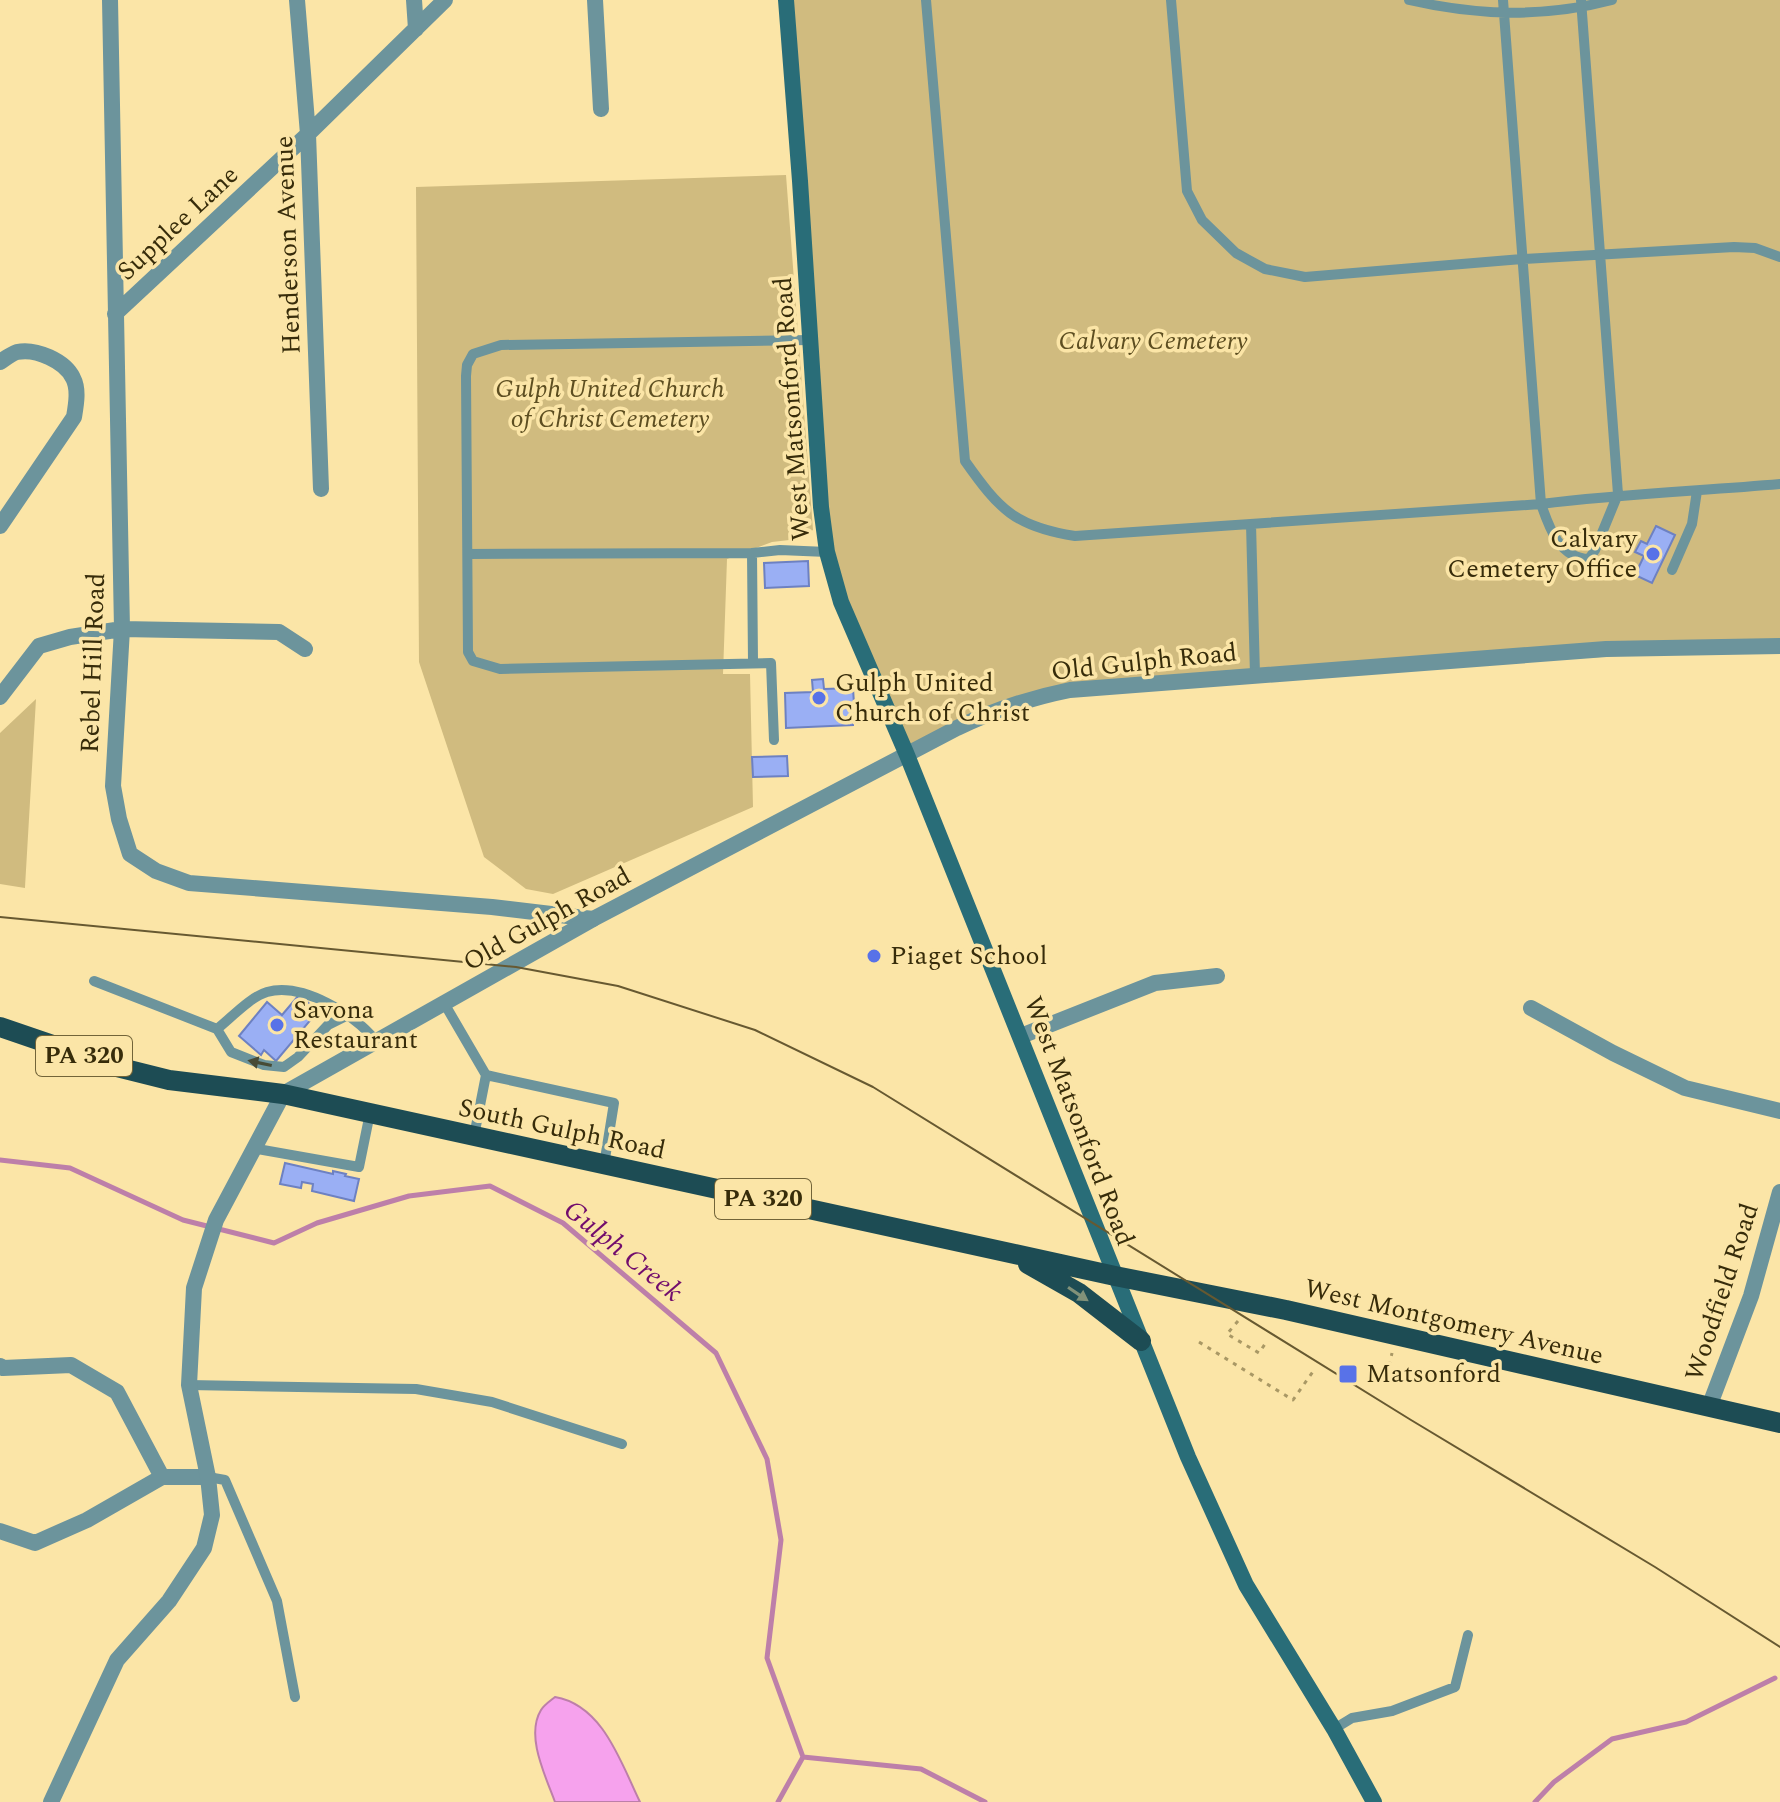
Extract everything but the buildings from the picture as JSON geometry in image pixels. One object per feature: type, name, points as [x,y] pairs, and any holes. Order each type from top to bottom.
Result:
[{"type":"main road","name":"West Matsonford Road","points":[[786,0],[821,507],[827,552],[841,602],[907,755],[1188,1457],[1246,1585],[1334,1729],[1374,1802]]},
{"type":"main road","name":"South Gulph Road","points":[[0,1027],[117,1067],[169,1080],[283,1094],[1115,1276]]},
{"type":"main road","points":[[1011,1254],[1079,1293],[1141,1341]]},
{"type":"main road","name":"West Montgomery Avenue","points":[[1115,1276],[1286,1310],[1780,1423]]},
{"type":"street","name":"Rebel Hill Road","points":[[110,0],[122,629],[113,786],[130,854],[156,871],[189,883],[492,907],[593,919]]},
{"type":"street","name":"Henderson Avenue","points":[[297,0],[308,134],[321,489]]},
{"type":"street","points":[[414,0],[416,29]]},
{"type":"street","name":"Supplee Lane","points":[[115,314],[308,134],[445,0]]},
{"type":"street","points":[[595,0],[601,109]]},
{"type":"street","points":[[0,362],[13,353],[30,351],[64,365],[74,380],[76,400],[74,417],[0,526]]},
{"type":"street","points":[[0,697],[39,646],[70,637],[122,629],[279,632],[305,649]]},
{"type":"street","name":"Old Gulph Road","points":[[283,1094],[593,919],[995,710],[1023,700],[1070,690],[1606,649],[1780,646]]},
{"type":"street","points":[[1021,1036],[1155,983],[1217,976]]},
{"type":"street","points":[[1531,1008],[1685,1088],[1780,1111]]},
{"type":"street","points":[[51,1802],[117,1660],[169,1601],[204,1548],[212,1515],[208,1477],[189,1385],[194,1288],[216,1220],[283,1094]]},
{"type":"street","name":"Woodfield Road","points":[[1709,1407],[1751,1296],[1780,1192]]},
{"type":"street","points":[[0,1366],[71,1365],[117,1392],[162,1477]]},
{"type":"street","points":[[0,1531],[35,1543],[87,1520],[162,1477],[208,1477]]},
{"type":"lane","points":[[926,0],[965,461],[987,492],[1010,514],[1042,531],[1075,536],[1780,484]]},
{"type":"lane","points":[[1171,0],[1187,191],[1202,220],[1236,253],[1265,269],[1305,277],[1522,259],[1734,247],[1755,248],[1780,257]]},
{"type":"lane","points":[[1409,0],[1453,10],[1504,15],[1612,0]]},
{"type":"lane","points":[[1503,0],[1541,504],[1559,545],[1576,556],[1589,559],[1618,494],[1581,4]]},
{"type":"lane","points":[[774,740],[771,663],[500,669],[473,661],[468,652],[466,376],[473,354],[501,345],[810,340]]},
{"type":"lane","points":[[1672,570],[1692,524],[1697,491]]},
{"type":"lane","points":[[1251,524],[1255,675]]},
{"type":"lane","points":[[468,554],[827,552]]},
{"type":"lane","points":[[752,553],[753,662]]},
{"type":"lane","points":[[94,981],[217,1029],[231,1052],[264,1065],[284,1067],[298,1057],[328,1025],[346,1016]]},
{"type":"lane","points":[[217,1029],[267,992],[309,995],[331,1004],[365,1028],[376,1041]]},
{"type":"lane","points":[[444,1003],[486,1075],[474,1136]]},
{"type":"lane","points":[[486,1075],[614,1103],[604,1165]]},
{"type":"lane","points":[[252,1148],[359,1167],[370,1113]]},
{"type":"lane","points":[[189,1385],[416,1389],[492,1402],[622,1444]]},
{"type":"lane","points":[[208,1477],[225,1480],[277,1601],[295,1697]]},
{"type":"lane","points":[[1334,1729],[1352,1718],[1392,1711],[1455,1687],[1468,1635]]},
{"type":"path","points":[[1227,1334],[1259,1353],[1267,1341]]},
{"type":"path","points":[[1199,1342],[1293,1400],[1314,1370]]},
{"type":"path","points":[[1382,1384],[1391,1358]]},
{"type":"green space","name":"Calvary Cemetery","points":[[786,0],[1780,0],[1780,646],[1070,690],[907,755],[827,552]]},
{"type":"green space","name":"Gulph United Church of Christ Cemetery","points":[[786,175],[813,530],[798,539],[772,542],[727,559],[723,674],[750,674],[753,807],[553,894],[526,889],[484,857],[419,662],[416,187]]},
{"type":"green space","points":[[36,699],[25,888],[0,884],[0,733]]},
{"type":"shaded area","points":[[555,1697],[572,1702],[598,1723],[640,1802],[555,1802],[542,1769],[535,1732],[541,1710]]},
{"type":"waterway","name":"Gulph Creek","points":[[0,1160],[70,1168],[183,1220],[274,1243],[317,1223],[409,1196],[490,1186],[563,1223],[716,1353],[767,1459],[781,1540],[767,1658],[803,1757],[778,1802]]},
{"type":"waterway","points":[[1535,1802],[1554,1782],[1612,1739],[1686,1722],[1775,1678]]},
{"type":"waterway","points":[[803,1757],[921,1769],[985,1802]]},
{"type":"tram line","points":[[0,917],[516,967],[618,986],[755,1030],[873,1087],[1655,1567],[1780,1647]]},
{"type":"place","name":"Calvary Cemetery Office","points":[[1653,554]]},
{"type":"place","name":"Gulph United Church of Christ","points":[[819,698]]},
{"type":"place","name":"Piaget School","points":[[874,956]]},
{"type":"place","name":"Savona Restaurant","points":[[277,1025]]},
{"type":"place","name":"Matsonford","points":[[1348,1374]]}]
